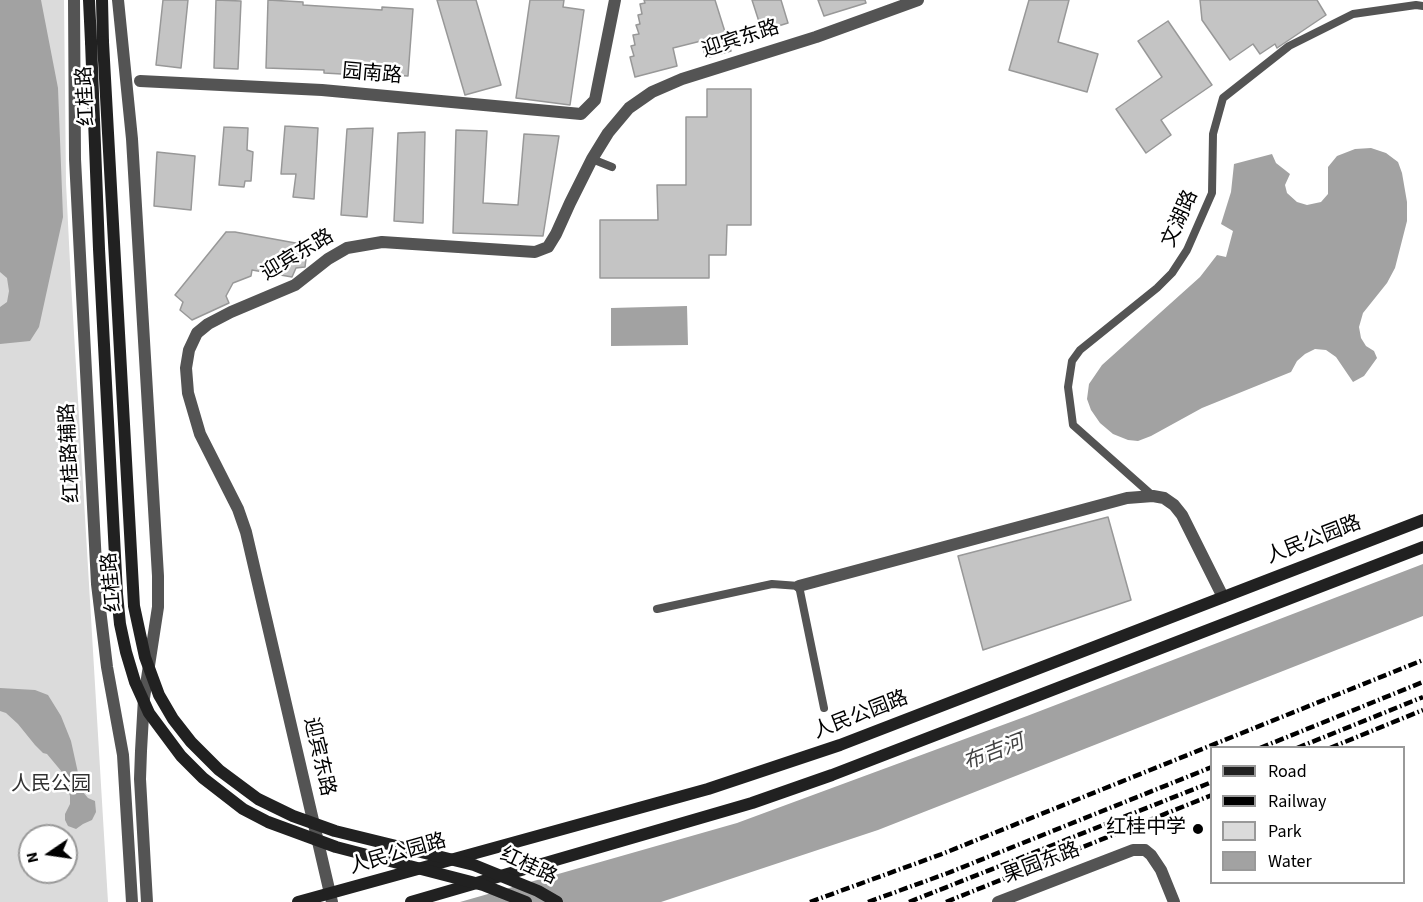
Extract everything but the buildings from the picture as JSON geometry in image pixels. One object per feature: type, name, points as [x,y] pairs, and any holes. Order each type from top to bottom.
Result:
[{"type":"main road","name":"红桂路","points":[[89,0],[97,42],[133,596],[138,633],[159,695],[173,719],[191,742],[219,770],[258,799],[293,816],[335,831],[474,865],[528,887],[557,902]]},
{"type":"main road","name":"红桂路","points":[[102,0],[97,42],[99,249],[117,594],[126,652],[135,682],[149,713],[181,756],[203,778],[243,809],[268,822],[336,846],[483,885],[526,902]]},
{"type":"main road","name":"人民公园路","points":[[298,902],[332,898],[763,772],[840,745],[1423,520]]},
{"type":"main road","points":[[411,902],[752,802],[832,775],[1423,547]]},
{"type":"street","name":"红桂路辅路","points":[[74,0],[75,159],[100,624],[123,755],[132,902]]},
{"type":"street","points":[[118,0],[132,139],[158,576],[158,607],[144,698],[141,751],[147,902]]},
{"type":"street","name":"园南路","points":[[140,81],[322,90],[581,114],[595,100],[615,0]]},
{"type":"street","name":"迎宾东路","points":[[332,898],[246,532],[238,509],[200,434],[188,393],[186,368],[189,350],[197,333],[208,324],[231,312],[295,285],[328,259],[347,248],[382,242],[535,252],[548,247],[592,159],[608,133],[629,108],[652,92],[682,79],[816,37],[918,0]]},
{"type":"street","points":[[799,586],[1127,498],[1153,496],[1164,498],[1182,515],[1223,597]]},
{"type":"street","name":"果园东路","points":[[998,902],[1133,850],[1145,850],[1151,855],[1161,870],[1174,902]]},
{"type":"lane","name":"文湖路","points":[[1153,496],[1073,425],[1068,387],[1072,361],[1080,350],[1157,288],[1172,273],[1187,250],[1212,193],[1213,134],[1223,98],[1289,46],[1353,14],[1423,6]]},
{"type":"lane","points":[[592,159],[612,167]]},
{"type":"lane","points":[[657,609],[772,584],[799,586],[824,708]]},
{"type":"green space","name":"人民公园","points":[[0,0],[64,0],[66,183],[108,902],[0,902]]},
{"type":"water","points":[[0,0],[41,0],[58,88],[63,217],[39,327],[30,341],[0,344],[0,307],[7,302],[9,291],[7,278],[0,272]]},
{"type":"water","points":[[1371,148],[1386,153],[1398,162],[1407,202],[1407,221],[1395,268],[1387,283],[1363,313],[1359,327],[1361,338],[1366,346],[1374,351],[1377,358],[1364,376],[1353,382],[1336,357],[1326,350],[1315,349],[1297,361],[1291,372],[1202,408],[1138,441],[1113,434],[1100,423],[1087,399],[1089,384],[1102,365],[1200,277],[1217,255],[1226,257],[1233,231],[1221,224],[1231,192],[1234,164],[1272,154],[1276,163],[1290,174],[1285,185],[1287,193],[1297,202],[1307,205],[1321,202],[1328,194],[1328,167],[1337,156],[1355,149]]},
{"type":"water","points":[[687,306],[688,345],[611,346],[611,308]]},
{"type":"water","name":"布吉河","points":[[1423,564],[1423,616],[878,830],[661,902],[460,902],[737,823],[1027,716]]},
{"type":"water","points":[[0,688],[35,690],[48,695],[61,716],[71,741],[82,791],[88,798],[95,801],[96,812],[92,820],[78,828],[78,824],[67,824],[65,814],[70,804],[70,796],[62,772],[18,724],[6,713],[0,711]]},
{"type":"railway","points":[[810,902],[942,854],[1423,660]]},
{"type":"railway","points":[[1265,746],[1423,682]]},
{"type":"railway","points":[[1302,746],[1423,697]]},
{"type":"railway","points":[[1335,746],[1423,710]]},
{"type":"railway","points":[[868,902],[948,873],[1210,768]]},
{"type":"railway","points":[[909,902],[1210,783]]},
{"type":"railway","points":[[946,902],[1210,796]]},
{"type":"place","name":"红桂中学","points":[[1198,829]]}]
